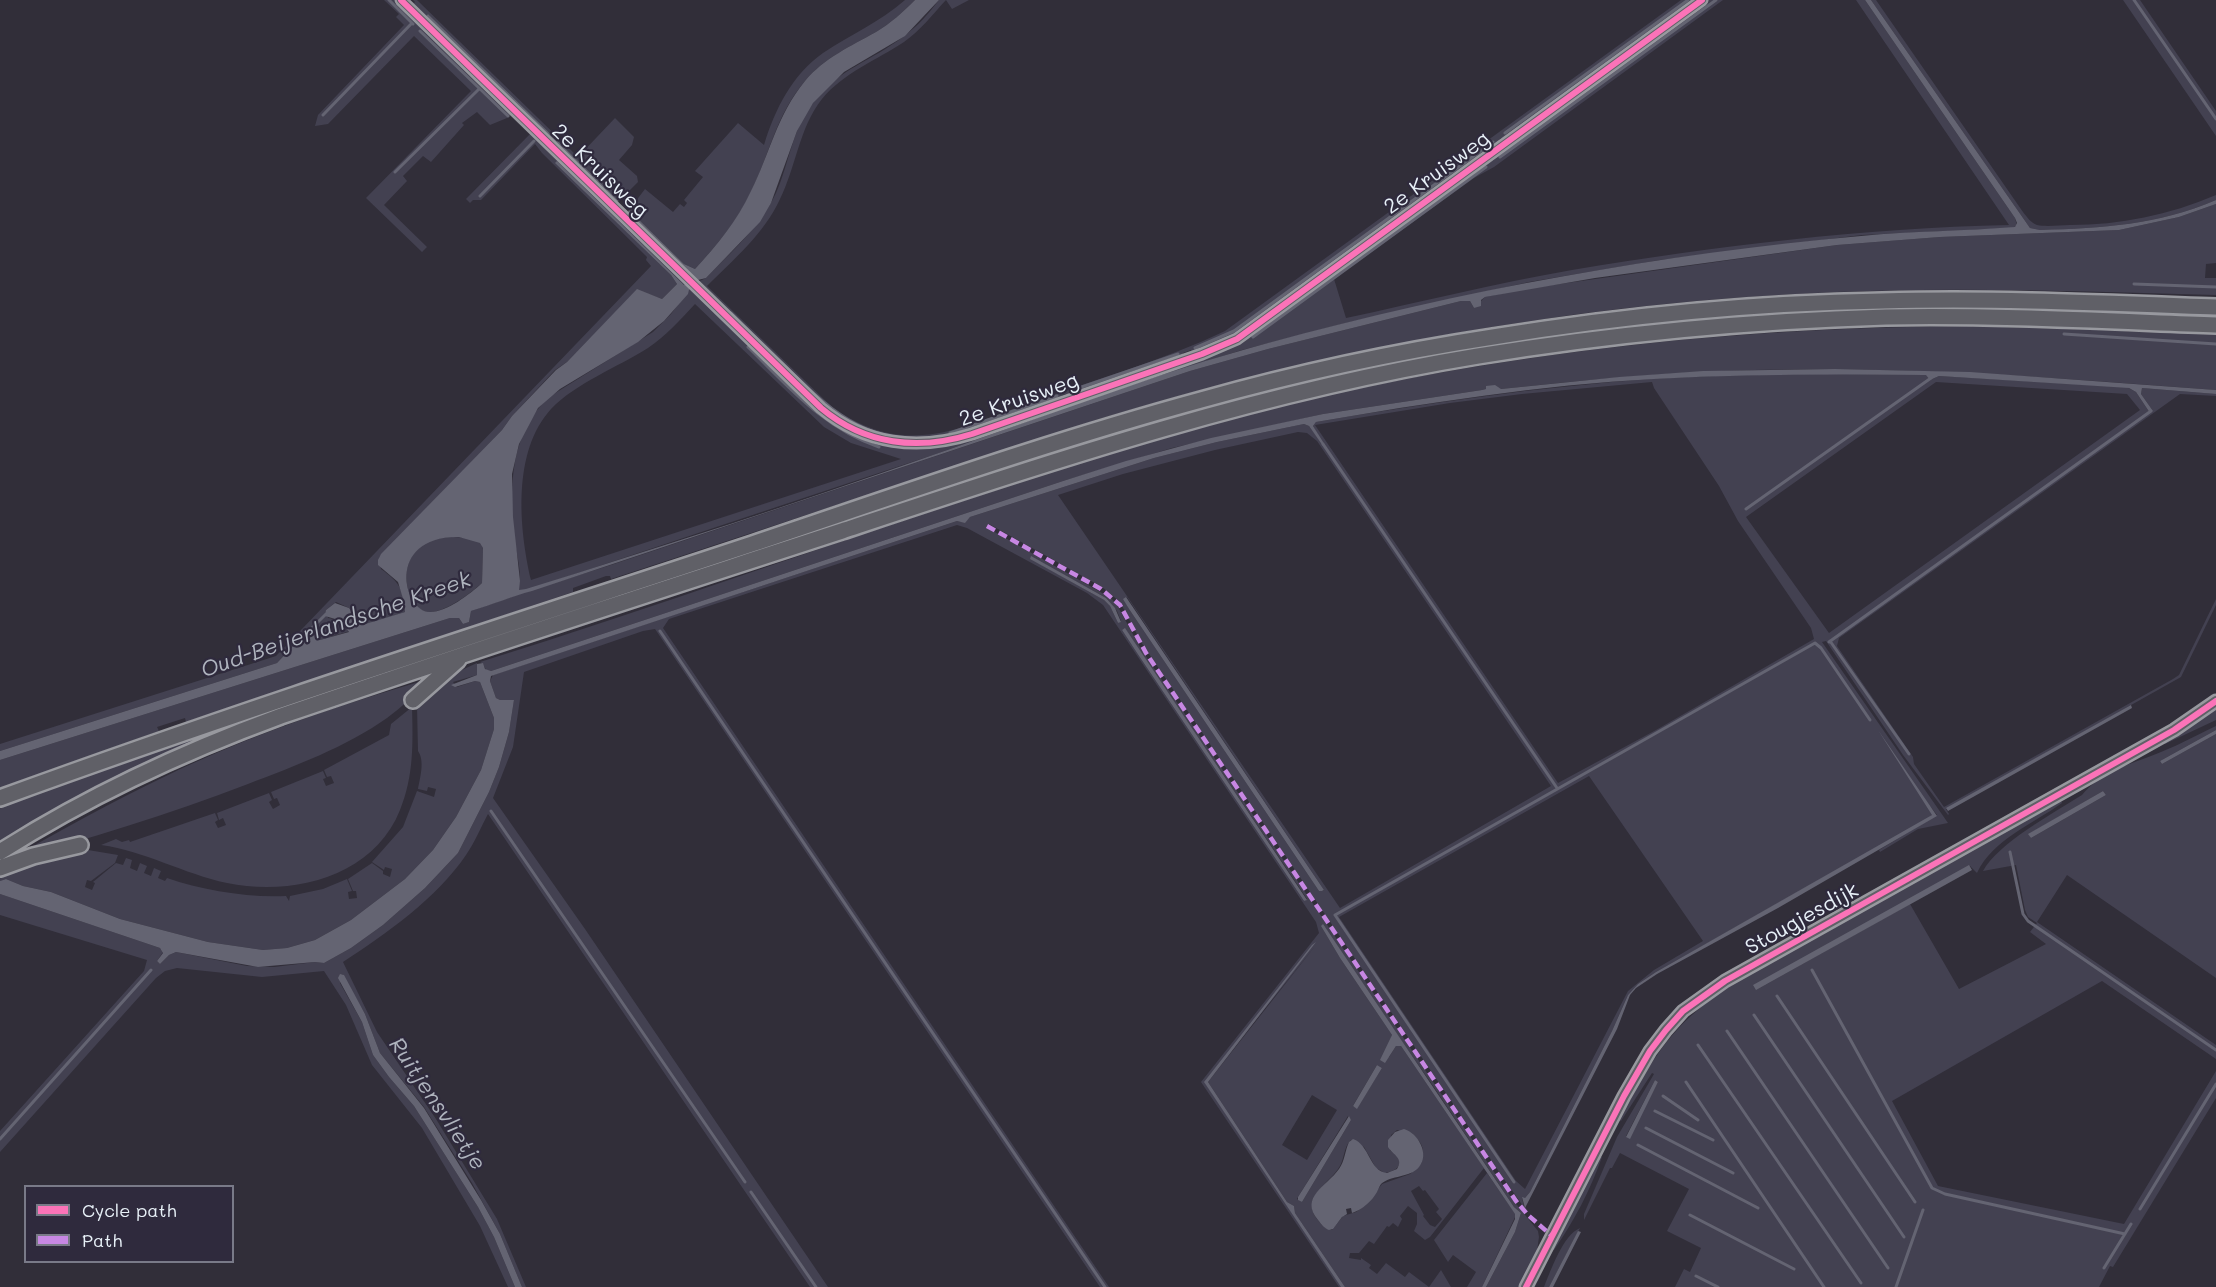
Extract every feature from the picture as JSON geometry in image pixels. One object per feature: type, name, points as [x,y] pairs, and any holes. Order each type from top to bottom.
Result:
[{"type":"highway","points":[[0,798],[378,666],[1051,445],[1198,400],[1318,371],[1522,332],[1630,318],[1748,307],[1872,301],[1980,300],[2216,307]]},
{"type":"highway","points":[[0,852],[76,807],[153,768],[291,712],[1117,441],[1303,391],[1472,357],[1644,333],[1802,321],[1887,317],[1983,317],[2216,325]]},
{"type":"highway","points":[[413,700],[463,655]]},
{"type":"highway","points":[[0,868],[33,856],[80,845]]},
{"type":"street","name":"2e Kruisweg","points":[[401,0],[817,405],[836,421],[864,435],[890,442],[918,444],[955,440],[1202,354],[1237,339],[1702,0]]},
{"type":"street","name":"Stougjesdijk","points":[[1526,1287],[1641,1065],[1660,1037],[1690,1005],[1725,981],[2174,730],[2216,701]]},
{"type":"shaded area","points":[[384,0],[398,0],[507,106],[511,114],[490,125],[477,112],[462,123],[464,125],[431,162],[423,156],[403,176],[407,181],[384,205],[427,247],[422,252],[366,198],[471,91],[414,36],[328,124],[315,126],[318,115],[404,25],[396,17],[399,14]]},
{"type":"shaded area","points":[[404,0],[414,3],[413,0],[417,0],[578,157],[615,118],[634,137],[632,145],[619,160],[637,176],[638,182],[619,201],[428,14],[426,16],[617,202],[614,204]]},
{"type":"shaded area","points":[[905,0],[915,0],[881,29],[829,59],[805,81],[780,121],[745,203],[726,232],[695,269],[684,264],[629,210],[645,189],[673,212],[680,204],[684,207],[687,203],[684,200],[703,177],[695,171],[738,123],[764,145],[779,106],[802,72],[823,53]]},
{"type":"shaded area","points":[[939,0],[946,0],[910,38],[850,74],[822,99],[808,122],[785,187],[766,224],[748,246],[707,286],[832,407],[863,425],[897,435],[922,435],[965,427],[1155,360],[1225,331],[1681,0],[1699,0],[1504,140],[1501,138],[1500,143],[1238,335],[1194,354],[1191,350],[1183,353],[1182,358],[1067,397],[1066,394],[1062,395],[1061,400],[946,438],[945,434],[940,435],[940,440],[928,442],[873,435],[834,416],[695,283],[706,278],[762,217],[776,193],[795,136],[812,104],[834,81],[909,32]]},
{"type":"shaded area","points":[[946,0],[969,0],[952,9]]},
{"type":"shaded area","points":[[1706,0],[1723,0],[1494,167],[1474,178],[1334,279],[1346,318],[1544,275],[1680,253],[1845,234],[2009,225],[1856,0],[1865,0],[2015,218],[2017,226],[1862,235],[1660,260],[1529,282],[1350,322],[1242,350],[1133,384],[933,455],[530,589],[614,564],[1190,371],[1461,301],[1470,301],[1474,308],[1485,297],[1524,289],[1837,245],[1940,237],[2119,230],[2179,217],[2216,204],[2216,263],[2206,264],[2205,278],[2216,278],[2216,295],[1954,290],[1796,294],[1707,300],[1531,321],[1357,353],[1270,372],[1099,419],[611,579],[610,576],[606,576],[573,588],[573,592],[186,722],[185,718],[157,727],[159,731],[0,788],[0,760],[450,618],[459,618],[463,624],[469,622],[471,611],[514,596],[518,590],[520,575],[512,518],[513,480],[519,444],[526,427],[549,397],[653,332],[671,314],[692,286],[697,290],[699,298],[703,297],[839,424],[926,446],[1228,346],[1488,161],[1494,160],[1494,156]],"holes":[[[695,304],[824,427],[851,443],[901,459],[531,580],[524,537],[522,491],[524,468],[538,427],[551,409],[572,391],[655,343],[673,328]]]},
{"type":"shaded area","points":[[1871,0],[1876,0],[2023,212],[2035,224],[2045,226],[2089,225],[2126,221],[2180,208],[2216,195],[2216,200],[2172,215],[2130,224],[2040,230],[2030,228]]},
{"type":"shaded area","points":[[2123,0],[2140,0],[2216,111],[2216,136]]},
{"type":"shaded area","points":[[532,132],[687,282],[684,285],[556,163],[671,275],[677,284],[662,299],[637,290],[567,362],[555,370],[502,430],[381,555],[379,558],[381,569],[392,578],[402,592],[405,612],[362,626],[349,608],[336,602],[326,610],[328,618],[340,620],[350,631],[320,640],[310,628],[277,663],[0,751],[0,744],[276,656],[651,266],[646,260],[647,257],[535,144],[481,200],[473,200],[470,203],[466,199]]},
{"type":"shaded area","points":[[628,212],[694,275],[690,278],[634,223]]},
{"type":"shaded area","points":[[1971,326],[2216,334],[2216,390],[1928,371],[1812,369],[1659,375],[1501,389],[1486,386],[1486,389],[1482,390],[1323,414],[1172,448],[1063,481],[491,671],[486,670],[480,662],[1045,474],[1192,429],[1305,400],[1470,367],[1636,345],[1803,331]]},
{"type":"shaded area","points":[[1738,375],[1927,375],[1930,380],[1939,376],[2127,387],[2136,392],[2150,413],[2153,411],[2141,394],[2142,388],[2216,394],[2216,396],[2180,394],[1839,638],[1837,646],[1913,757],[1914,764],[1944,807],[2179,675],[2216,599],[2216,605],[2181,677],[1946,809],[1948,815],[1903,755],[1826,641],[1822,642],[1948,823],[1918,829],[1880,852],[1879,850],[1937,815],[1930,806],[1933,814],[1929,818],[1638,984],[1628,995],[1530,1192],[1522,1198],[1529,1212],[1523,1206],[1506,1182],[1141,642],[1120,602],[1102,587],[989,524],[986,527],[1111,598],[1117,605],[1141,649],[1513,1200],[1538,1231],[1537,1251],[1519,1287],[1486,1287],[1515,1232],[1521,1213],[1514,1207],[1321,926],[1392,1035],[1389,1057],[1396,1046],[1401,1046],[1484,1168],[1430,1237],[1425,1240],[1414,1231],[1417,1224],[1417,1213],[1408,1206],[1400,1216],[1402,1219],[1398,1227],[1393,1223],[1387,1226],[1374,1244],[1369,1241],[1359,1253],[1350,1253],[1349,1258],[1361,1260],[1361,1258],[1371,1265],[1369,1268],[1377,1274],[1386,1263],[1405,1277],[1409,1272],[1429,1287],[1345,1287],[1295,1213],[1294,1206],[1287,1202],[1208,1082],[1316,945],[1205,1083],[1342,1287],[1339,1287],[1201,1082],[1319,933],[1316,922],[1103,605],[1087,593],[967,528],[957,525],[669,619],[663,628],[1109,1287],[1100,1287],[655,629],[643,631],[524,672],[513,747],[493,798],[585,929],[828,1287],[810,1287],[488,814],[466,855],[426,901],[343,962],[377,1032],[436,1119],[497,1219],[526,1287],[522,1287],[500,1234],[472,1183],[424,1107],[380,1053],[365,1014],[342,974],[340,983],[362,1022],[373,1055],[414,1106],[478,1207],[494,1237],[515,1287],[508,1287],[480,1226],[422,1128],[372,1065],[346,1005],[324,971],[262,977],[177,968],[165,971],[156,978],[0,1152],[0,1131],[144,971],[147,960],[0,915],[0,894],[160,948],[163,952],[157,961],[160,964],[176,952],[247,966],[274,967],[324,963],[351,948],[383,925],[425,888],[458,853],[489,792],[509,732],[514,700],[496,698],[490,681],[493,675],[957,521],[965,522],[970,517],[1154,458],[1217,442],[1304,424],[1309,426],[1324,446],[1313,426],[1316,422],[1525,391],[1673,378]],"holes":[[[1652,382],[1719,486],[1738,521],[1811,628],[1814,639],[1656,730],[1558,783],[1315,425],[1450,403]],[[1936,382],[2127,394],[2140,410],[1829,633],[1746,517]],[[1298,432],[1307,433],[1317,441],[1551,786],[1340,908],[1058,495],[1123,474],[1215,450]],[[1031,557],[1106,598],[1117,611],[1121,621],[1118,623],[1110,606],[1104,600],[1031,559]],[[1127,597],[1324,890],[1319,891],[1129,609],[1124,599]],[[1125,629],[1307,899],[1304,901],[1122,630]],[[1589,776],[1703,941],[1654,970],[1628,991],[1525,1189],[1516,1181],[1339,917]],[[1377,1065],[1382,1068],[1357,1108],[1353,1106]],[[1312,1095],[1337,1110],[1307,1160],[1282,1145]],[[1348,1116],[1351,1120],[1302,1202],[1297,1199],[1298,1197]],[[1397,1130],[1410,1134],[1419,1141],[1423,1150],[1421,1164],[1410,1174],[1382,1184],[1366,1205],[1356,1212],[1343,1216],[1332,1230],[1323,1226],[1317,1219],[1312,1205],[1314,1198],[1338,1169],[1351,1140],[1364,1147],[1376,1168],[1385,1173],[1398,1166],[1399,1157],[1390,1150],[1391,1135]],[[1419,1186],[1423,1191],[1425,1190],[1439,1209],[1436,1212],[1442,1219],[1435,1227],[1430,1225],[1411,1191]]]},
{"type":"shaded area","points":[[480,526],[483,549],[482,583],[444,609],[430,612],[420,609],[412,599],[407,586],[407,571],[412,557],[423,545],[441,538],[467,538]]},
{"type":"shaded area","points":[[477,663],[477,675],[453,682],[457,687],[475,681],[480,682],[494,718],[494,729],[481,770],[456,817],[433,850],[405,879],[351,920],[315,940],[287,948],[263,950],[208,942],[120,919],[51,892],[23,886],[6,879],[0,881],[0,875],[73,850],[88,850],[118,855],[115,863],[91,881],[87,880],[85,887],[92,890],[95,883],[93,882],[116,863],[123,865],[126,858],[132,860],[130,868],[137,871],[140,863],[147,866],[144,873],[151,876],[154,868],[161,871],[158,878],[165,881],[167,878],[195,886],[241,894],[286,896],[289,901],[290,896],[323,889],[347,879],[352,891],[348,892],[349,899],[357,898],[356,891],[353,891],[348,879],[372,863],[383,871],[383,874],[390,877],[392,869],[385,867],[384,870],[372,862],[403,827],[417,791],[434,797],[436,789],[428,787],[427,791],[418,789],[422,765],[418,751],[417,706],[453,674]]},
{"type":"shaded area","points":[[426,680],[429,683],[387,718],[355,738],[320,755],[188,806],[5,862],[125,796],[197,761],[327,711]]},
{"type":"shaded area","points":[[412,707],[410,772],[405,797],[388,833],[371,851],[351,866],[304,883],[278,887],[252,887],[211,879],[133,852],[101,845],[116,839],[130,842],[215,813],[218,828],[226,825],[223,818],[219,820],[217,813],[269,793],[272,800],[269,802],[273,809],[280,805],[271,792],[323,771],[326,786],[334,783],[331,776],[327,777],[324,770],[389,735],[391,724]]},
{"type":"shaded area","points":[[277,708],[271,714],[0,845],[0,806]]},
{"type":"shaded area","points":[[2216,709],[2216,720],[2164,743]]},
{"type":"shaded area","points":[[2216,726],[2216,730],[2160,761],[2162,764],[2216,734],[2216,978],[2067,875],[2037,922],[2216,1045],[2216,1059],[2102,981],[1892,1101],[1938,1186],[2124,1224],[2216,1071],[2216,1098],[2099,1287],[1675,1287],[1684,1269],[1690,1272],[1701,1248],[1667,1231],[1689,1189],[1620,1153],[1584,1220],[1584,1214],[1617,1137],[1654,1074],[1652,1073],[1621,1121],[1619,1120],[1632,1096],[1669,1039],[1700,1008],[1743,978],[2061,801],[2062,803],[2003,841],[1984,861],[1977,873],[1970,866],[1756,990],[1910,904],[1959,989],[2046,944],[2030,932],[2037,923],[2028,917],[2025,910],[2016,865],[1983,871],[1990,861],[2013,840],[2082,795],[2096,781]],"holes":[[[2103,791],[2106,795],[2031,838],[2029,834]],[[1655,1080],[1658,1082],[1629,1138],[1626,1136]]]},
{"type":"shaded area","points":[[1602,1157],[1581,1205],[1554,1250],[1552,1249]]},
{"type":"shaded area","points":[[1487,1173],[1516,1215],[1482,1287],[1467,1287],[1476,1272],[1453,1255],[1448,1262],[1434,1240]]},
{"type":"shaded area","points":[[1580,1228],[1549,1287],[1544,1287],[1563,1245]]},
{"type":"shaded area","points":[[1441,1270],[1451,1287],[1429,1287]]},
{"type":"water","points":[[915,0],[939,0],[905,36],[844,72],[813,103],[797,131],[771,203],[760,222],[706,278],[698,280],[664,321],[638,342],[560,389],[538,408],[519,444],[512,474],[519,590],[779,508],[1182,368],[1268,343],[1414,306],[1562,276],[1711,253],[1880,234],[2015,227],[2017,223],[2015,218],[1865,0],[1871,0],[2030,228],[2040,230],[2130,224],[2172,215],[2216,200],[2216,204],[2179,217],[2119,230],[1940,237],[1837,245],[1595,278],[1485,297],[1481,300],[1481,306],[1474,308],[1470,301],[1461,301],[1268,349],[1190,371],[471,611],[469,622],[463,624],[459,618],[450,618],[0,760],[0,751],[277,663],[310,628],[320,640],[349,632],[342,621],[325,616],[326,610],[335,603],[349,608],[362,625],[405,612],[398,582],[378,565],[381,554],[502,430],[512,416],[556,370],[567,362],[637,289],[662,299],[677,284],[671,275],[555,163],[557,161],[684,285],[693,275],[628,212],[629,210],[684,264],[695,269],[733,223],[758,177],[787,107],[805,81],[829,59],[881,29]],"holes":[[[459,537],[480,543],[483,548],[482,583],[465,597],[444,609],[430,612],[420,609],[408,588],[407,574],[410,560],[419,548],[435,540]]]},
{"type":"water","points":[[428,14],[619,201],[617,202],[426,16]]},
{"type":"water","points":[[1835,369],[1970,372],[2216,390],[2216,394],[2142,388],[2141,394],[2153,411],[2150,413],[2136,392],[2129,388],[1939,376],[1930,380],[1926,375],[1688,377],[1526,390],[1316,422],[1313,426],[1325,445],[1323,446],[1309,426],[1304,424],[1217,442],[1154,458],[970,517],[965,523],[957,521],[491,676],[490,681],[496,698],[514,700],[509,732],[489,792],[458,853],[425,888],[383,925],[351,948],[324,963],[258,967],[176,952],[160,964],[157,961],[163,953],[160,948],[0,894],[0,881],[6,879],[23,886],[51,892],[120,919],[208,942],[263,950],[287,948],[315,940],[351,920],[405,879],[433,850],[456,817],[481,770],[494,729],[494,718],[480,682],[475,681],[455,687],[451,685],[477,675],[477,664],[483,663],[485,669],[491,671],[1063,481],[1211,438],[1323,414],[1482,390],[1486,389],[1486,386],[1495,385],[1501,389],[1703,371]]},
{"type":"water","points":[[1031,556],[1106,598],[1115,608],[1121,622],[1118,623],[1110,606],[1104,600],[1030,559]]},
{"type":"water","points":[[1126,597],[1324,890],[1319,891],[1129,609],[1123,599]]},
{"type":"water","points":[[1125,628],[1307,900],[1304,901],[1137,653],[1122,630]]},
{"type":"water","points":[[2131,705],[2132,708],[1948,811],[1946,808]]},
{"type":"water","points":[[1878,730],[1937,816],[1636,988],[1630,995],[1617,1029],[1525,1208],[1522,1197],[1525,1198],[1530,1192],[1628,995],[1638,984],[1932,815]]},
{"type":"water","points":[[2216,730],[2216,734],[2162,764],[2160,761]]},
{"type":"water","points":[[2103,791],[2106,795],[2031,838],[2028,834]]},
{"type":"water","points":[[1969,865],[1972,870],[1756,990],[1753,985]]},
{"type":"water","points":[[1323,924],[1514,1207],[1521,1213],[1515,1232],[1486,1287],[1482,1287],[1515,1219],[1515,1214],[1401,1046],[1396,1046],[1385,1063],[1380,1060],[1392,1035],[1340,958],[1321,926]]},
{"type":"water","points":[[1316,942],[1208,1082],[1287,1202],[1294,1206],[1295,1213],[1345,1287],[1341,1287],[1204,1082]]},
{"type":"water","points":[[340,974],[344,975],[365,1014],[380,1053],[424,1108],[481,1200],[500,1234],[522,1287],[515,1287],[494,1237],[478,1207],[414,1106],[373,1055],[362,1022],[338,978]]},
{"type":"water","points":[[1377,1065],[1382,1068],[1357,1109],[1353,1106]]},
{"type":"water","points":[[1655,1080],[1658,1082],[1630,1139],[1626,1137]]},
{"type":"water","points":[[1349,1116],[1351,1120],[1302,1202],[1298,1200],[1298,1197]]},
{"type":"water","points":[[1404,1129],[1418,1139],[1423,1150],[1419,1167],[1411,1173],[1385,1181],[1372,1199],[1356,1212],[1352,1213],[1351,1208],[1346,1209],[1347,1214],[1333,1229],[1329,1230],[1324,1227],[1313,1212],[1313,1198],[1343,1163],[1349,1142],[1353,1139],[1359,1142],[1376,1168],[1387,1173],[1397,1169],[1399,1165],[1397,1157],[1388,1147],[1388,1140],[1395,1132]]},
{"type":"water","points":[[1578,1231],[1581,1232],[1553,1287],[1549,1287]]},
{"type":"waterway","points":[[389,0],[413,24]]},
{"type":"waterway","points":[[1505,133],[1688,0]]},
{"type":"waterway","points":[[1500,157],[1716,0]]},
{"type":"waterway","points":[[2134,0],[2216,119]]},
{"type":"waterway","points":[[323,115],[412,23]]},
{"type":"waterway","points":[[420,31],[508,116]]},
{"type":"waterway","points":[[395,172],[479,89]]},
{"type":"waterway","points":[[480,196],[534,141]]},
{"type":"waterway","points":[[1195,348],[1234,331],[1493,142]]},
{"type":"waterway","points":[[1253,337],[1486,167]]},
{"type":"waterway","points":[[2134,284],[2216,287]]},
{"type":"waterway","points":[[731,313],[806,387],[856,424],[893,437],[914,439],[938,437]]},
{"type":"waterway","points":[[2064,334],[2216,344]]},
{"type":"waterway","points":[[748,347],[824,418],[859,439],[879,447]]},
{"type":"waterway","points":[[1070,391],[1178,354]]},
{"type":"waterway","points":[[1746,509],[1931,378]]},
{"type":"waterway","points":[[950,433],[1057,396]]},
{"type":"waterway","points":[[1829,642],[2151,411]]},
{"type":"waterway","points":[[1323,444],[1557,788]]},
{"type":"waterway","name":"Oud-Beijerlandsche Kreek","points":[[310,630],[326,614]]},
{"type":"waterway","points":[[660,631],[1105,1287]]},
{"type":"waterway","points":[[1830,641],[1909,754]]},
{"type":"waterway","points":[[1514,1182],[1335,915],[1815,643],[1821,648],[1870,720]]},
{"type":"waterway","points":[[491,811],[745,1182]]},
{"type":"waterway","points":[[2010,852],[2023,914],[2028,921],[2216,1050]]},
{"type":"waterway","points":[[0,1139],[151,970]]},
{"type":"waterway","points":[[1812,970],[1932,1188],[1945,1194],[2125,1234]]},
{"type":"waterway","points":[[1777,996],[1915,1202]]},
{"type":"waterway","points":[[1754,1015],[1904,1237]]},
{"type":"waterway","points":[[1727,1031],[1888,1268]]},
{"type":"waterway","points":[[1698,1045],[1861,1283]]},
{"type":"waterway","points":[[1686,1082],[1824,1287]]},
{"type":"waterway","points":[[2140,1209],[2216,1084]]},
{"type":"waterway","points":[[1663,1096],[1698,1120]]},
{"type":"waterway","points":[[1655,1111],[1713,1140]]},
{"type":"waterway","points":[[1646,1128],[1733,1173]]},
{"type":"waterway","points":[[1638,1145],[1758,1208]]},
{"type":"waterway","points":[[751,1192],[816,1287]]},
{"type":"waterway","points":[[1896,1287],[1923,1210]]},
{"type":"waterway","points":[[1690,1215],[1794,1269]]},
{"type":"waterway","points":[[2104,1268],[2131,1224]]},
{"type":"waterway","points":[[1696,1276],[1718,1287]]},
{"type":"marked path","points":[[987,526],[1101,589],[1120,605],[1146,653],[1516,1201],[1552,1236]]},
{"type":"cycle path","points":[[401,0],[821,408],[856,430],[874,437],[912,443],[932,442],[972,434],[1202,354],[1237,339],[1702,0]]},
{"type":"cycle path","points":[[1526,1287],[1624,1096],[1650,1051],[1683,1011],[1725,981],[2174,730],[2216,701]]},
{"type":"water label","name":"Ruitjensvlietje","points":[[437,1104]]}]
